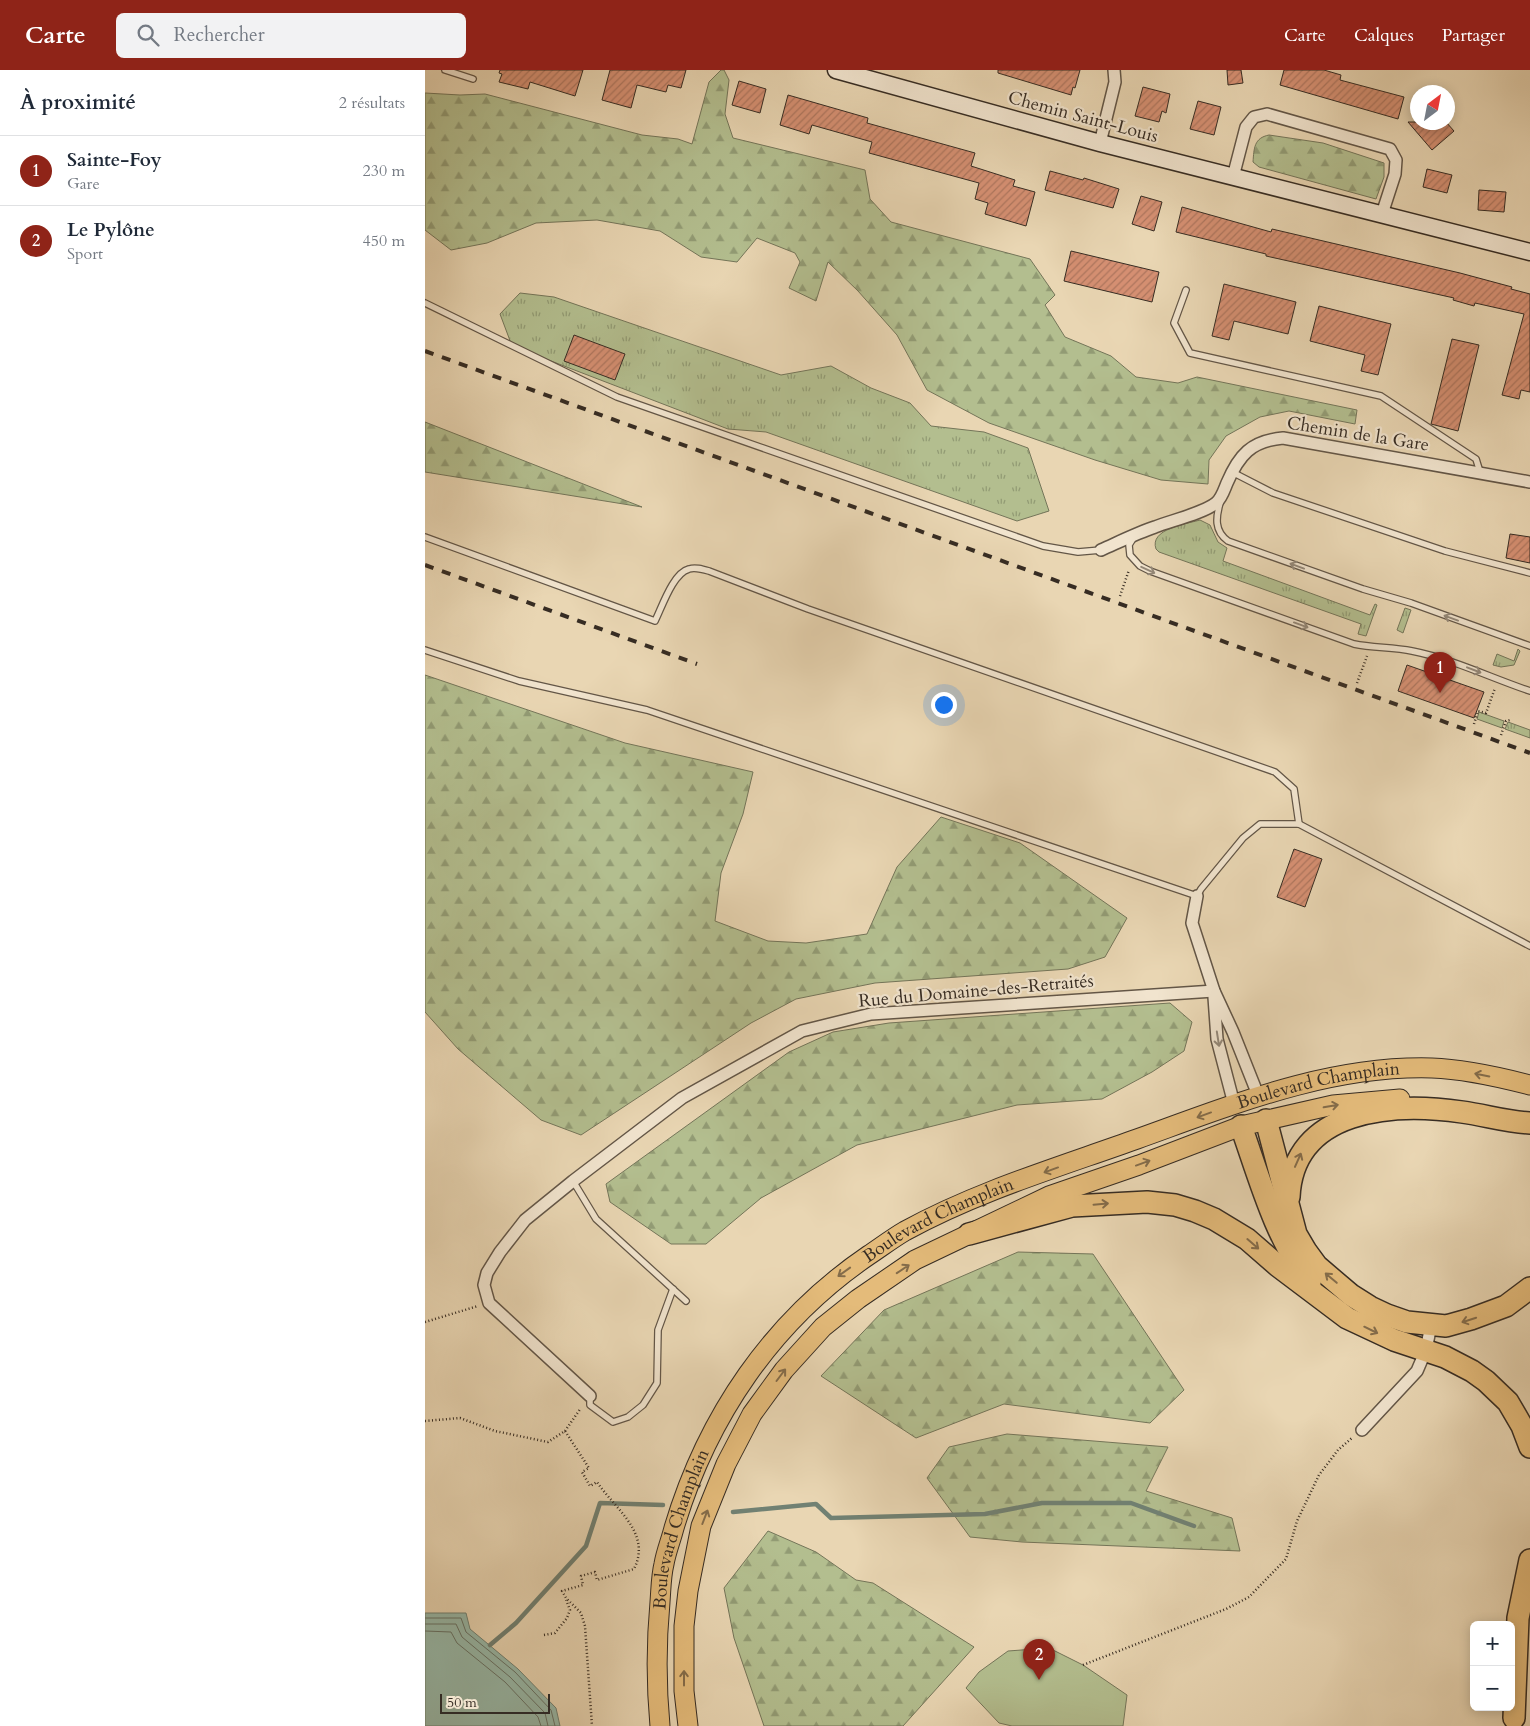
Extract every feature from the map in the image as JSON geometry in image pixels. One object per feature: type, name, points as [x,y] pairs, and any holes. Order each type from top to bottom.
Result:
[{"type":"highway","points":[[1289,1207],[1290,1183],[1299,1155],[1320,1132],[1345,1120],[1375,1112],[1423,1109],[1461,1112],[1530,1123]]},
{"type":"highway","points":[[1266,1120],[1296,1234],[1317,1266],[1370,1307],[1407,1322],[1446,1326],[1471,1320],[1506,1306],[1530,1288]]},
{"type":"highway","points":[[1241,1126],[1270,1208],[1289,1254],[1312,1287],[1329,1305]]},
{"type":"highway","points":[[969,1234],[1072,1206],[1147,1202],[1175,1205],[1195,1211],[1214,1219],[1247,1239],[1278,1266],[1347,1318],[1378,1333],[1460,1364],[1486,1381],[1508,1402],[1522,1426],[1530,1447]]},
{"type":"highway","points":[[1514,1722],[1518,1618],[1530,1560]]},
{"type":"highway","points":[[1514,1722],[1530,1645]]},
{"type":"main road","name":"Boulevard Champlain","points":[[661,1726],[656,1672],[657,1630],[663,1565],[683,1499],[703,1449],[729,1401],[769,1345],[802,1310],[840,1275],[903,1232],[961,1203],[1258,1095],[1360,1072],[1399,1068],[1435,1068],[1480,1074],[1530,1085]]},
{"type":"main road","points":[[1258,1095],[1266,1120]]},
{"type":"main road","name":"Boulevard Champlain","points":[[688,1726],[684,1691],[684,1626],[688,1591],[701,1526],[726,1464],[752,1414],[784,1370],[823,1327],[858,1299],[915,1260],[1049,1196],[1139,1165],[1241,1126],[1333,1105],[1406,1099],[1452,1101],[1530,1118]]},
{"type":"main road","points":[[1234,1104],[1241,1126]]},
{"type":"street","name":"Chemin Saint-Louis","points":[[836,70],[1101,143],[1530,252]]},
{"type":"street","points":[[1101,143],[1115,82],[1114,70]]},
{"type":"street","points":[[1233,177],[1246,127],[1254,117],[1267,114],[1390,150],[1397,160],[1395,174],[1382,214]]},
{"type":"street","name":"Chemin de la Gare","points":[[1101,550],[1217,503],[1239,460],[1257,443],[1268,439],[1283,438],[1530,482]]},
{"type":"street","points":[[1197,896],[1192,922],[1214,991],[1233,1032],[1258,1095]]},
{"type":"street","points":[[1214,991],[1217,1039],[1234,1104]]},
{"type":"street","name":"Rue du Domaine-des-Retraités","points":[[489,1303],[484,1285],[487,1273],[499,1252],[525,1220],[682,1098],[802,1031],[871,1014],[1214,991]]},
{"type":"street","points":[[489,1303],[590,1396]]},
{"type":"street","points":[[1362,1430],[1417,1372],[1426,1350],[1431,1325]]},
{"type":"lane","points":[[445,70],[473,79]]},
{"type":"lane","points":[[1186,290],[1174,324],[1190,353],[1381,396],[1476,460],[1481,473]]},
{"type":"lane","points":[[425,304],[617,397],[1043,546],[1078,552],[1101,550]]},
{"type":"lane","points":[[1232,472],[1273,493],[1445,551],[1530,573]]},
{"type":"lane","points":[[1222,495],[1217,512],[1217,524],[1220,533],[1228,541],[1530,646]]},
{"type":"lane","points":[[1138,534],[1129,545],[1130,555],[1133,560],[1149,571],[1354,644],[1413,651],[1451,662],[1530,691]]},
{"type":"lane","points":[[425,538],[655,621],[679,573],[697,568],[709,571],[808,609],[1275,772],[1294,789],[1299,824]]},
{"type":"lane","points":[[425,650],[519,681],[647,710],[1197,896],[1243,838],[1260,824],[1299,824],[1530,946]]},
{"type":"lane","points":[[573,1181],[596,1219],[686,1301]]},
{"type":"lane","points":[[590,1396],[590,1405],[613,1422],[628,1417],[643,1404],[657,1383],[658,1330],[673,1289]]},
{"type":"path","points":[[1119,596],[1133,560]]},
{"type":"path","points":[[1357,683],[1370,647]]},
{"type":"path","points":[[1473,724],[1479,710],[1486,713],[1498,680]]},
{"type":"path","points":[[1501,735],[1506,721],[1510,720]]},
{"type":"path","points":[[425,1322],[489,1303]]},
{"type":"path","points":[[425,1421],[460,1418],[495,1431],[548,1442],[565,1431],[590,1396]]},
{"type":"path","points":[[1083,1665],[1226,1609],[1249,1597],[1286,1559],[1297,1521],[1319,1475],[1337,1450],[1362,1430]]},
{"type":"path","points":[[544,1635],[555,1633],[567,1618],[570,1610],[562,1591],[583,1585],[581,1576],[595,1572],[597,1580],[635,1569],[639,1560],[639,1540],[619,1509],[597,1482],[590,1486],[582,1472],[589,1468],[565,1431]]},
{"type":"path","points":[[565,1598],[581,1613],[585,1626],[592,1726]]},
{"type":"green space","points":[[721,70],[724,70],[729,80],[725,114],[733,138],[865,170],[870,199],[891,222],[1030,259],[1055,295],[1045,305],[1065,337],[1111,356],[1136,377],[1178,383],[1197,377],[1357,410],[1355,424],[1289,411],[1260,417],[1226,436],[1209,460],[1208,484],[1161,480],[1095,460],[989,423],[927,390],[897,335],[858,291],[828,262],[816,301],[789,288],[800,262],[795,253],[757,238],[737,262],[701,257],[660,231],[597,220],[536,223],[487,243],[451,250],[425,230],[425,93],[485,94],[642,135],[678,139],[692,144],[709,82]]},
{"type":"green space","points":[[1269,135],[1323,143],[1384,163],[1384,177],[1376,199],[1259,167],[1253,162],[1256,144],[1264,136]]},
{"type":"green space","points":[[520,293],[554,297],[781,375],[831,366],[871,388],[910,403],[931,426],[984,432],[1028,448],[1049,511],[1017,521],[766,432],[728,429],[512,346],[500,314]]},
{"type":"green space","points":[[425,422],[642,507],[425,472]]},
{"type":"green space","points":[[1200,520],[1210,525],[1218,542],[1227,548],[1223,561],[1370,615],[1375,604],[1377,605],[1366,636],[1358,634],[1361,624],[1159,552],[1156,549],[1155,542],[1163,532],[1170,528]]},
{"type":"green space","points":[[1405,608],[1411,610],[1403,633],[1397,630]]},
{"type":"green space","points":[[1518,649],[1520,651],[1514,665],[1501,667],[1493,665],[1497,654],[1514,661]]},
{"type":"green space","points":[[425,675],[625,743],[753,772],[743,814],[721,873],[715,921],[768,941],[806,943],[867,934],[897,867],[941,817],[1020,843],[1127,918],[1105,957],[1068,969],[875,983],[796,999],[751,1023],[581,1135],[541,1120],[458,1049],[425,1012]]},
{"type":"green space","points":[[1479,712],[1504,721],[1502,728],[1477,719]]},
{"type":"green space","points":[[1508,722],[1530,730],[1530,738],[1505,729]]},
{"type":"green space","points":[[1170,1003],[1192,1022],[1184,1051],[1152,1072],[1102,1099],[1017,1105],[857,1145],[761,1198],[706,1244],[671,1244],[610,1202],[606,1184],[789,1052],[833,1032],[889,1023]]},
{"type":"green space","points":[[1018,1252],[1093,1254],[1184,1390],[1150,1423],[1004,1404],[916,1438],[821,1376],[884,1310]]},
{"type":"green space","points":[[1007,1434],[1168,1447],[1146,1491],[1232,1518],[1240,1551],[1022,1542],[970,1537],[927,1478],[949,1447]]},
{"type":"green space","points":[[768,1531],[816,1552],[856,1580],[873,1583],[974,1647],[903,1726],[764,1726],[734,1638],[724,1588]]},
{"type":"green space","points":[[1049,1648],[1083,1665],[1127,1695],[1123,1726],[1012,1726],[999,1723],[966,1688],[979,1672],[1008,1651]]},
{"type":"water","points":[[425,1613],[466,1613],[470,1629],[518,1669],[556,1708],[560,1726],[425,1726]]},
{"type":"building","points":[[500,70],[583,70],[575,96],[530,82],[528,89],[499,82],[502,74],[499,73]]},
{"type":"building","points":[[610,70],[686,70],[681,88],[668,85],[666,92],[637,85],[631,108],[602,100]]},
{"type":"building","points":[[998,70],[1080,70],[1071,95],[998,73]]},
{"type":"building","points":[[1227,70],[1241,70],[1243,83],[1228,85]]},
{"type":"building","points":[[1284,70],[1324,70],[1341,75],[1340,80],[1404,97],[1398,119],[1280,85]]},
{"type":"building","points":[[739,81],[766,89],[760,113],[732,105]]},
{"type":"building","points":[[1143,87],[1170,94],[1166,113],[1162,111],[1159,122],[1135,116]]},
{"type":"building","points":[[788,95],[868,118],[867,123],[975,153],[971,166],[1015,180],[1013,186],[1035,192],[1026,226],[985,214],[988,203],[975,199],[979,183],[869,153],[872,142],[812,125],[809,134],[780,125]]},
{"type":"building","points":[[1198,101],[1221,107],[1214,135],[1190,129]]},
{"type":"building","points":[[1415,130],[1453,130],[1454,131],[1432,150]]},
{"type":"building","points":[[1427,169],[1452,175],[1447,193],[1423,187]]},
{"type":"building","points":[[1050,171],[1083,180],[1084,178],[1119,189],[1113,208],[1045,190]]},
{"type":"building","points":[[1479,190],[1506,192],[1504,212],[1478,210]]},
{"type":"building","points":[[1141,196],[1162,202],[1154,231],[1132,224]]},
{"type":"building","points":[[1182,207],[1271,232],[1272,229],[1460,273],[1512,287],[1511,289],[1530,294],[1530,392],[1521,390],[1519,399],[1502,395],[1524,314],[1475,303],[1474,306],[1453,300],[1454,298],[1266,256],[1266,254],[1176,232]]},
{"type":"building","points":[[1071,251],[1159,272],[1152,302],[1064,281]]},
{"type":"building","points":[[1224,284],[1296,302],[1288,334],[1234,321],[1229,340],[1212,336]]},
{"type":"building","points":[[1319,306],[1391,324],[1378,375],[1361,371],[1365,355],[1310,341]]},
{"type":"building","points":[[574,335],[625,354],[615,380],[564,361]]},
{"type":"building","points":[[1452,339],[1479,345],[1458,431],[1431,424]]},
{"type":"building","points":[[1510,534],[1530,537],[1530,563],[1506,558]]},
{"type":"building","points":[[1407,665],[1484,692],[1474,718],[1398,691]]},
{"type":"building","points":[[1294,849],[1322,859],[1305,907],[1277,897]]},
{"type":"waterway","points":[[490,1645],[516,1623],[586,1546],[600,1503],[663,1505]]},
{"type":"waterway","points":[[733,1512],[816,1504],[831,1518],[985,1514],[1042,1503],[1131,1503],[1194,1526]]},
{"type":"railway","points":[[425,351],[1530,753]]},
{"type":"railway","points":[[425,565],[697,664]]},
{"type":"place","name":"Sainte-Foy","points":[[1440,693]]},
{"type":"place","name":"Le Pylône","points":[[1039,1680]]}]
